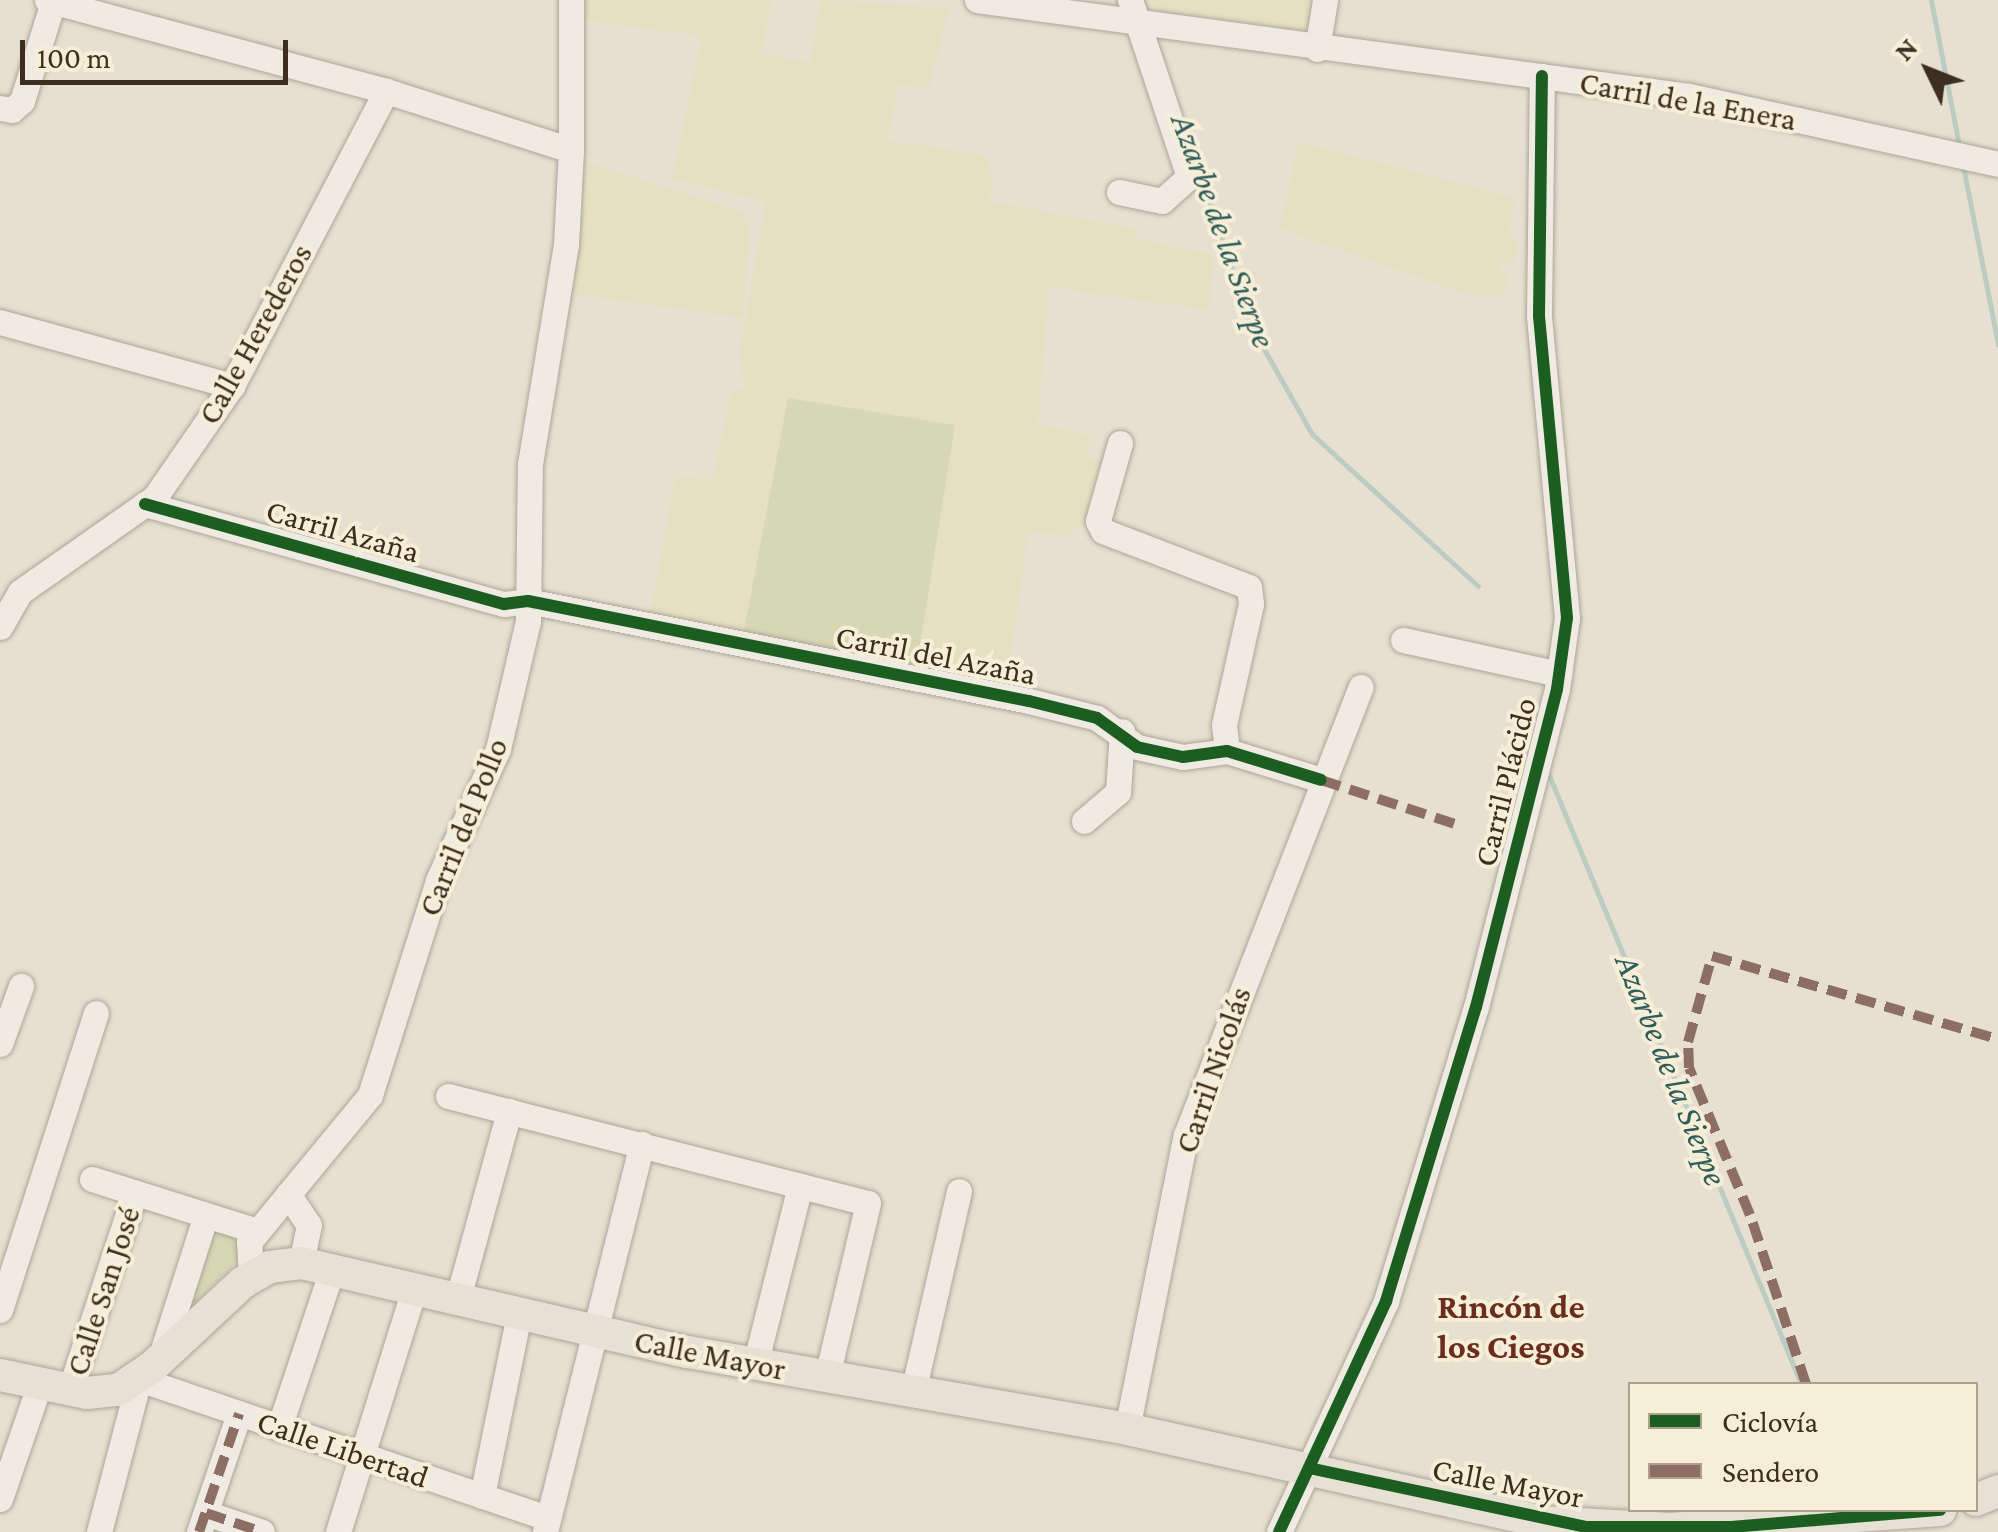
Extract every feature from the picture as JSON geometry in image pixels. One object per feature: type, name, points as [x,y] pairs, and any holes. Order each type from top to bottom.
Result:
[{"type":"main road","name":"Calle Mayor","points":[[0,1374],[108,1393],[149,1370],[251,1277],[317,1266],[756,1365],[1127,1430],[1587,1527],[1732,1527],[1916,1512]]},
{"type":"street","points":[[0,108],[12,110],[22,100],[50,1],[386,90],[572,150],[572,0]]},
{"type":"street","name":"Carril de la Enera","points":[[977,0],[1134,11],[1316,50],[1689,96],[1991,162]]},
{"type":"street","points":[[1316,50],[1325,0]]},
{"type":"street","points":[[1119,192],[1162,201],[1188,177],[1134,11]]},
{"type":"street","name":"Carril Plácido","points":[[1279,1532],[1386,1301],[1476,1008],[1559,674],[1567,618],[1539,316],[1542,76]]},
{"type":"street","name":"Calle Herederos","points":[[0,627],[20,592],[144,504],[232,386],[386,90]]},
{"type":"street","name":"Carril del Pollo","points":[[257,1232],[356,1118],[383,1065],[438,880],[498,749],[528,601],[530,464],[566,245],[572,150]]},
{"type":"street","points":[[0,322],[232,386]]},
{"type":"street","points":[[1120,442],[1098,521],[1103,531],[1248,588],[1251,604],[1224,725],[1227,751]]},
{"type":"street","name":"Carril Azaña","points":[[144,504],[504,604],[528,601]]},
{"type":"street","name":"Carril del Azaña","points":[[528,601],[1029,700],[1097,718],[1122,731],[1137,747],[1183,757],[1227,751],[1321,780]]},
{"type":"street","points":[[1402,640],[1559,674]]},
{"type":"street","name":"Carril Nicolás","points":[[1127,1430],[1186,1136],[1321,780],[1361,688]]},
{"type":"street","points":[[1084,821],[1118,792],[1122,731]]},
{"type":"street","points":[[0,1044],[21,986]]},
{"type":"street","points":[[0,1310],[96,1013]]},
{"type":"street","points":[[448,1096],[868,1203],[827,1377]]},
{"type":"street","points":[[458,1298],[509,1112]]},
{"type":"street","points":[[547,1525],[592,1331],[642,1144]]},
{"type":"street","points":[[92,1179],[257,1232],[246,1256],[251,1277]]},
{"type":"street","points":[[756,1365],[800,1186]]},
{"type":"street","points":[[913,1392],[959,1191]]},
{"type":"street","name":"Calle San José","points":[[0,1499],[55,1386],[135,1192]]},
{"type":"street","points":[[280,1428],[317,1266],[309,1225],[288,1194]]},
{"type":"street","points":[[98,1532],[149,1370],[206,1214]]},
{"type":"street","points":[[338,1532],[415,1287]]},
{"type":"street","points":[[482,1496],[520,1314]]},
{"type":"street","name":"Calle Libertad","points":[[149,1370],[240,1414],[482,1496],[547,1525]]},
{"type":"street","points":[[240,1414],[202,1522],[262,1532]]},
{"type":"shaded area","points":[[577,0],[771,0],[762,53],[810,63],[821,0],[949,8],[929,88],[898,85],[888,140],[986,156],[993,180],[989,201],[1136,229],[1137,239],[1214,255],[1209,310],[1049,287],[1038,424],[1091,436],[1086,457],[1109,462],[1093,519],[1067,535],[1028,532],[1005,696],[923,679],[788,398],[743,636],[649,623],[675,477],[713,479],[732,389],[745,390],[739,355],[766,201],[672,179],[702,36],[576,19]]},
{"type":"shaded area","points":[[1150,0],[1317,0],[1309,31],[1153,10]]},
{"type":"shaded area","points":[[1299,142],[1515,198],[1508,236],[1518,238],[1514,264],[1500,261],[1498,271],[1508,275],[1503,296],[1465,294],[1280,228]]},
{"type":"shaded area","points":[[584,161],[742,212],[750,233],[743,318],[565,293]]},
{"type":"green space","points":[[788,398],[955,425],[916,670],[743,636]]},
{"type":"green space","points":[[206,1226],[241,1232],[238,1261],[188,1310]]},
{"type":"waterway","points":[[1931,0],[1959,146]]},
{"type":"waterway","points":[[1963,166],[1998,345]]},
{"type":"waterway","name":"Azarbe de la Sierpe","points":[[1199,172],[1252,328],[1312,434],[1478,586]]},
{"type":"waterway","name":"Azarbe de la Sierpe","points":[[1546,768],[1800,1382]]},
{"type":"marked path","points":[[1321,780],[1455,824]]},
{"type":"marked path","points":[[1805,1382],[1750,1215],[1689,1068],[1688,1042],[1712,956],[1998,1039]]},
{"type":"marked path","points":[[199,1532],[239,1414]]},
{"type":"marked path","points":[[206,1513],[262,1532]]},
{"type":"cycle path","points":[[1279,1532],[1386,1301],[1476,1007],[1557,689],[1567,618],[1539,316],[1542,76]]},
{"type":"cycle path","points":[[145,504],[504,604],[528,601],[1029,701],[1097,718],[1137,747],[1183,757],[1227,751],[1321,780]]},
{"type":"cycle path","points":[[1309,1468],[1587,1527],[1731,1527],[1915,1512]]},
{"type":"district","name":"Rincón de los Ciegos","points":[[1511,1327]]}]
